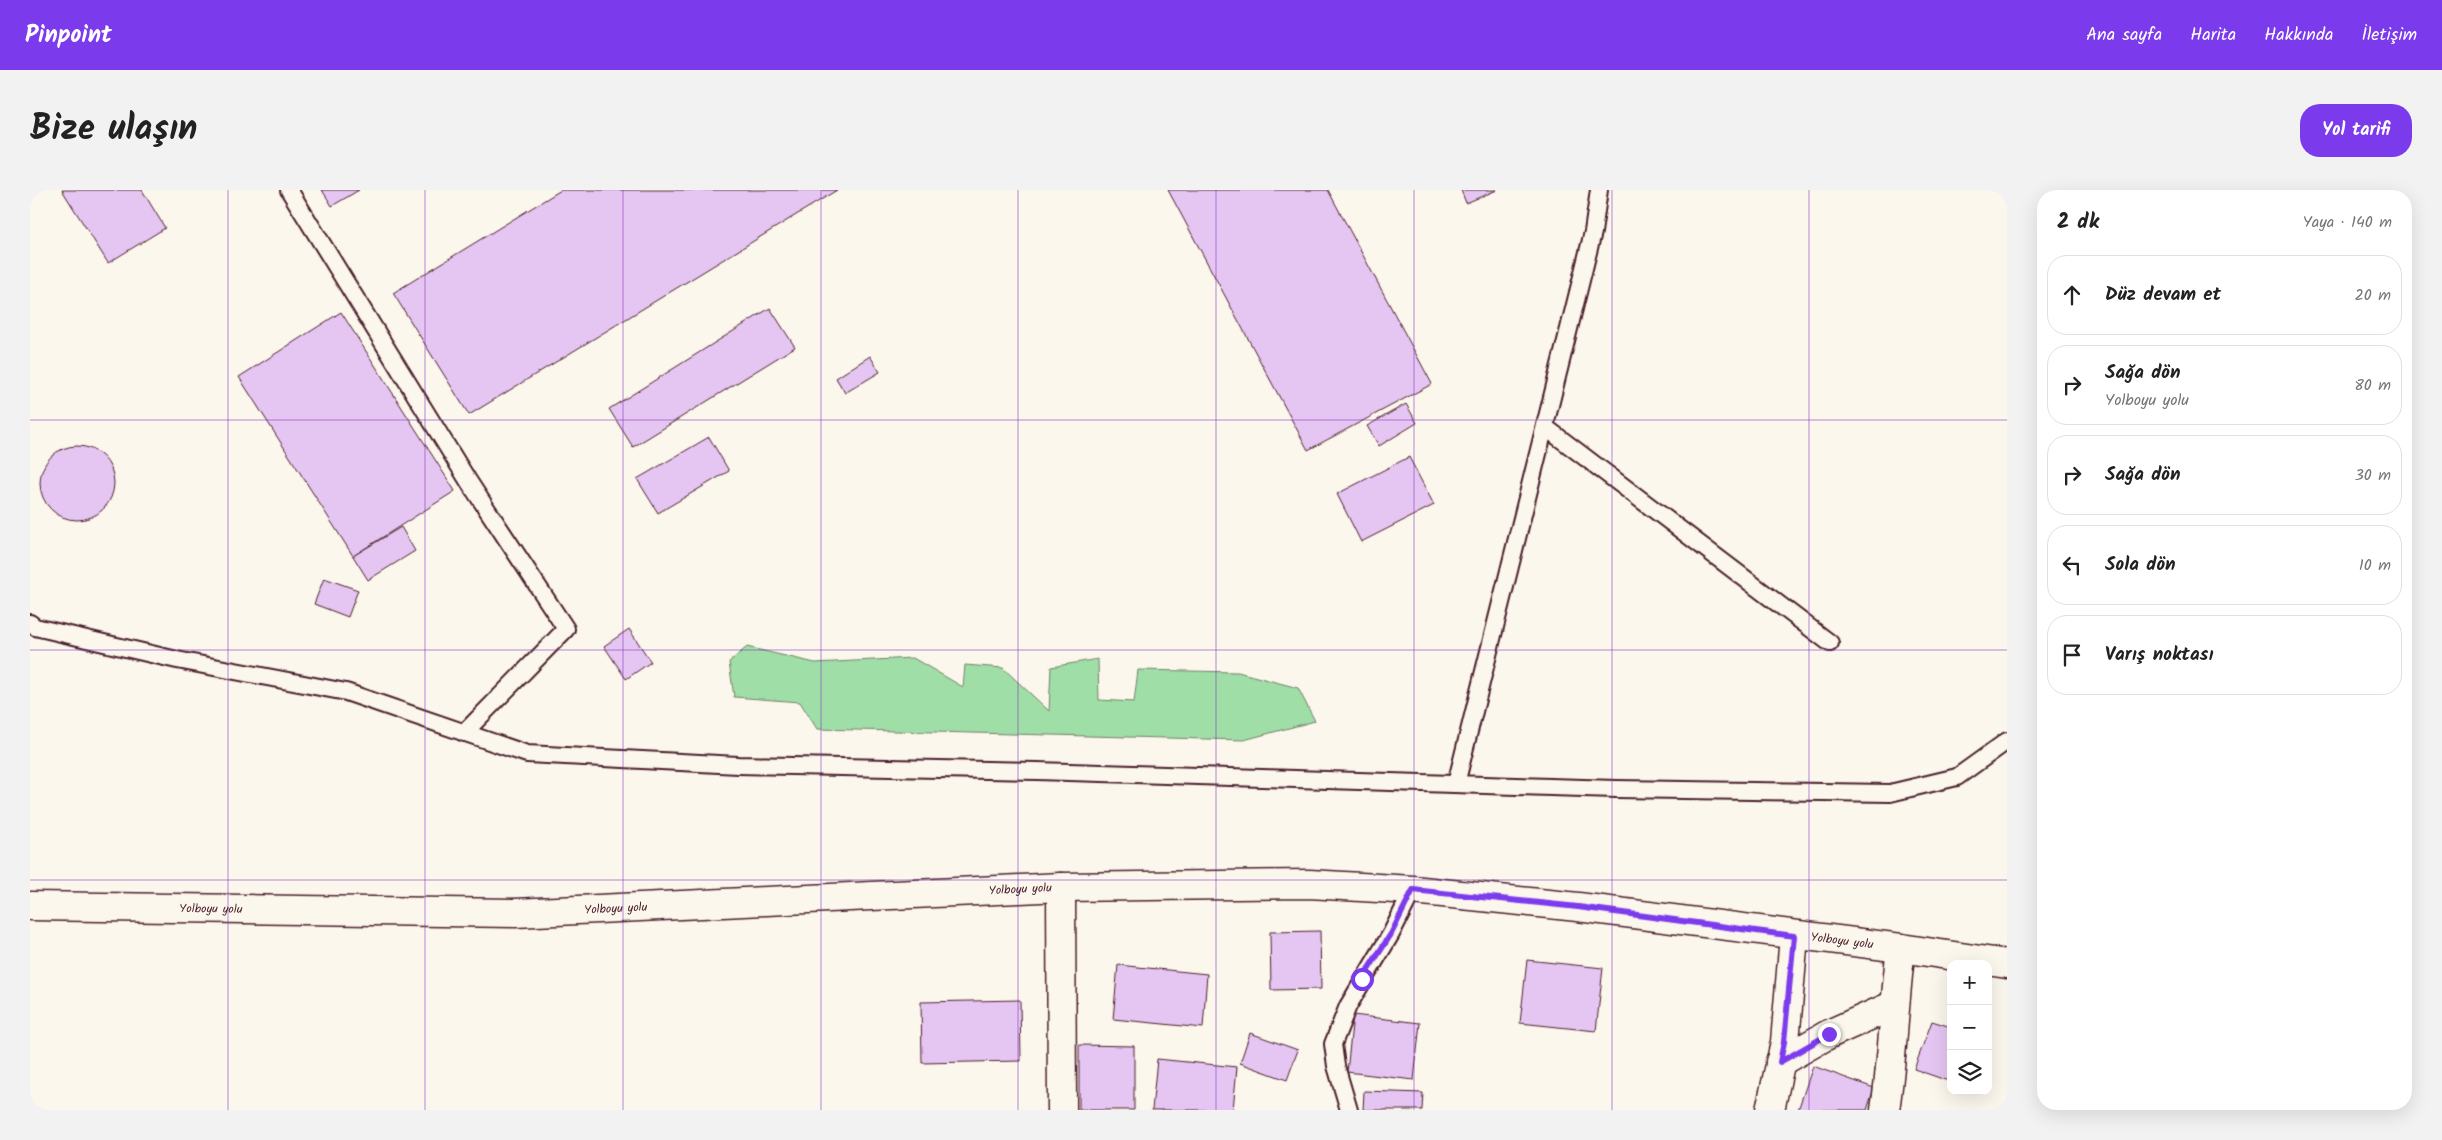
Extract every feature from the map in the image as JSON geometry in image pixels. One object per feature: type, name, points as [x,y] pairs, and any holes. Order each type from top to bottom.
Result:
[{"type":"main road","name":"Yolboyu yolu","points":[[30,906],[515,913],[1061,887],[1309,884],[1413,890],[1578,907],[1794,936],[1901,948],[2007,964]]},
{"type":"main road","points":[[1061,887],[1062,1110]]},
{"type":"main road","points":[[1770,1110],[1784,1042],[1794,936]]},
{"type":"main road","points":[[1885,1110],[1892,1066],[1894,1005],[1901,948]]},
{"type":"main road","points":[[1780,1062],[1829,1034],[1894,1005]]},
{"type":"lane","points":[[289,190],[469,482],[566,629],[464,733]]},
{"type":"lane","points":[[1456,784],[1593,232],[1599,190]]},
{"type":"lane","points":[[1545,427],[1830,643]]},
{"type":"lane","points":[[30,623],[35,627],[177,660],[346,692],[527,754],[738,765],[1037,771],[1626,790],[1890,793],[1957,777],[2007,741]]},
{"type":"lane","points":[[1349,1110],[1336,1066],[1333,1044],[1348,1006],[1391,934],[1413,890]]},
{"type":"green space","points":[[747,647],[815,663],[913,658],[963,687],[965,665],[1003,668],[1049,711],[1051,667],[1098,659],[1099,700],[1134,702],[1138,670],[1238,672],[1298,688],[1315,721],[1244,740],[817,729],[800,702],[734,697],[729,662]]},
{"type":"building","points":[[62,190],[142,190],[165,228],[108,263]]},
{"type":"building","points":[[322,190],[359,190],[332,206]]},
{"type":"building","points":[[561,190],[837,190],[469,415],[393,293]]},
{"type":"building","points":[[1168,190],[1328,190],[1432,384],[1308,450]]},
{"type":"building","points":[[1461,190],[1497,190],[1466,203]]},
{"type":"building","points":[[770,308],[795,347],[633,447],[609,409]]},
{"type":"building","points":[[341,312],[455,491],[353,556],[239,377]]},
{"type":"building","points":[[870,356],[880,372],[845,393],[836,378]]},
{"type":"building","points":[[1406,404],[1417,423],[1379,446],[1367,426]]},
{"type":"building","points":[[709,437],[729,471],[658,513],[637,479]]},
{"type":"building","points":[[77,446],[91,449],[103,457],[111,469],[114,483],[111,497],[103,509],[91,517],[77,520],[63,517],[51,509],[43,497],[40,483],[43,469],[51,457],[63,449]]},
{"type":"building","points":[[1409,457],[1434,505],[1361,542],[1337,494]]},
{"type":"building","points":[[401,527],[415,551],[368,580],[353,556]]},
{"type":"building","points":[[324,578],[358,590],[348,617],[314,604]]},
{"type":"building","points":[[629,629],[651,662],[626,679],[604,646]]},
{"type":"building","points":[[1320,931],[1321,989],[1271,990],[1270,932]]},
{"type":"building","points":[[1527,960],[1603,968],[1596,1031],[1520,1023]]},
{"type":"building","points":[[1118,965],[1207,974],[1203,1028],[1113,1019]]},
{"type":"building","points":[[1020,1000],[1021,1061],[922,1063],[921,1002]]},
{"type":"building","points":[[1353,1015],[1420,1023],[1414,1080],[1347,1072]]},
{"type":"building","points":[[1932,1021],[1947,1026],[1947,1081],[1914,1069]]},
{"type":"building","points":[[1250,1033],[1298,1050],[1287,1080],[1240,1063]]},
{"type":"building","points":[[1079,1045],[1134,1046],[1134,1110],[1079,1110]]},
{"type":"building","points":[[1157,1059],[1237,1067],[1233,1110],[1152,1110]]},
{"type":"building","points":[[1813,1066],[1874,1088],[1867,1110],[1798,1110]]},
{"type":"building","points":[[1364,1091],[1423,1093],[1422,1110],[1363,1110]]},
{"type":"route","points":[[1362,979],[1391,934],[1413,890],[1578,907],[1794,936],[1784,1042],[1780,1062],[1829,1034]]}]
